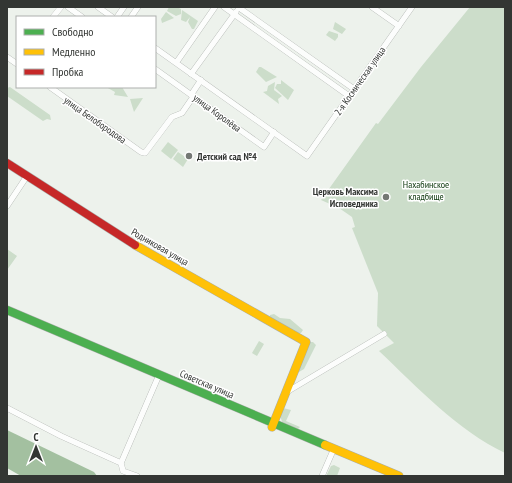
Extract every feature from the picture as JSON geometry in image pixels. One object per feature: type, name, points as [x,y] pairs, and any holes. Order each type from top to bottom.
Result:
[{"type":"main road","name":"Родниковая улица","points":[[7,163],[111,231],[306,342],[285,393]]},
{"type":"main road","name":"Советская улица","points":[[7,310],[158,377]]},
{"type":"main road","name":"Советская улица","points":[[7,316],[399,476]]},
{"type":"main road","points":[[272,425],[285,393]]},
{"type":"main road","name":"Советская улица","points":[[272,425],[386,476]]},
{"type":"street","points":[[55,16],[60,7]]},
{"type":"street","points":[[68,7],[81,16]]},
{"type":"street","points":[[98,7],[111,16]]},
{"type":"street","points":[[118,16],[124,7]]},
{"type":"street","points":[[132,16],[138,7]]},
{"type":"street","points":[[176,62],[215,7]]},
{"type":"street","points":[[224,7],[349,96]]},
{"type":"street","points":[[192,74],[239,7],[354,89]]},
{"type":"street","points":[[372,7],[399,26]]},
{"type":"street","name":"2-я Космическая улица","points":[[307,156],[412,7]]},
{"type":"street","name":"улица Королёва","points":[[156,49],[307,156]]},
{"type":"street","points":[[7,57],[16,63]]},
{"type":"street","name":"улица Королёва","points":[[156,70],[264,147],[274,132]]},
{"type":"street","points":[[192,96],[201,80]]},
{"type":"street","name":"улица Белобородова","points":[[51,88],[141,152],[147,151],[172,117],[182,113],[192,96]]},
{"type":"street","points":[[7,206],[27,176]]},
{"type":"street","points":[[285,393],[384,334]]},
{"type":"street","points":[[137,476],[123,473],[121,463],[158,377]]},
{"type":"street","points":[[7,408],[61,436],[121,463]]},
{"type":"street","points":[[322,476],[332,453]]},
{"type":"green space","points":[[169,7],[177,7],[181,9],[181,14],[176,16],[167,11]]},
{"type":"green space","name":"Нахабинское кладбище","points":[[470,7],[505,7],[505,453],[488,444],[454,421],[379,351],[394,343],[377,326],[378,293],[352,228],[355,227],[352,217],[339,208],[321,200],[376,123],[378,124],[421,67]]},
{"type":"green space","points":[[182,10],[198,21],[194,29],[192,29],[188,22],[190,17],[186,22],[181,20]]},
{"type":"green space","points":[[166,12],[174,18],[162,23],[161,19]]},
{"type":"green space","points":[[335,22],[346,29],[342,34],[333,29]]},
{"type":"green space","points":[[329,31],[338,34],[335,41],[326,35]]},
{"type":"green space","points":[[259,67],[277,77],[266,82],[256,72]]},
{"type":"green space","points":[[281,80],[294,90],[288,100],[275,88],[277,84],[281,84]]},
{"type":"green space","points":[[275,82],[274,90],[282,96],[278,99],[279,104],[263,92],[267,91],[268,86]]},
{"type":"green space","points":[[10,87],[50,115],[51,120],[47,119],[43,121],[7,96],[7,88]]},
{"type":"green space","points":[[108,88],[123,88],[128,97],[114,95],[115,92]]},
{"type":"green space","points":[[143,98],[134,112],[130,99]]},
{"type":"green space","points":[[168,142],[178,150],[171,159],[161,151]]},
{"type":"green space","points":[[178,152],[188,159],[183,167],[173,159]]},
{"type":"green space","points":[[7,249],[17,256],[7,270]]},
{"type":"green space","points":[[274,314],[280,318],[290,319],[303,330],[301,333],[297,333],[270,318],[270,315]]},
{"type":"green space","points":[[259,341],[264,344],[257,356],[252,353]]},
{"type":"green space","points":[[310,342],[313,342],[316,345],[304,369],[299,372],[298,370]]},
{"type":"green space","points":[[283,408],[291,410],[286,421],[300,427],[298,429],[283,424],[280,416]]},
{"type":"green space","points":[[334,465],[340,468],[337,476],[326,476],[331,466]]},
{"type":"shaded area","points":[[7,430],[94,472],[97,476],[21,476],[7,468]]},
{"type":"traffic: fast","points":[[7,310],[325,445]]},
{"type":"traffic: slow","points":[[135,245],[306,342],[272,427]]},
{"type":"traffic: slow","points":[[325,445],[399,476]]},
{"type":"traffic: jam","points":[[7,163],[135,245]]},
{"type":"place","name":"Детский сад №4","points":[[189,156]]},
{"type":"place","name":"Церковь Максима Исповедника","points":[[386,197]]}]
